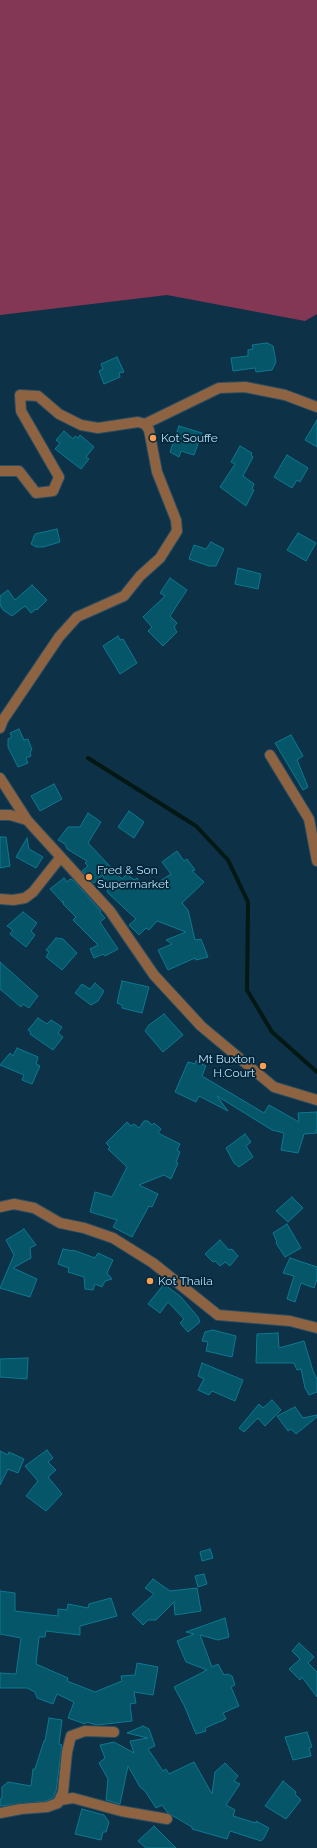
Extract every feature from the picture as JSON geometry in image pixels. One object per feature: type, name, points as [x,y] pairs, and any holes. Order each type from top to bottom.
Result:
[{"type":"street","points":[[144,424],[219,388],[252,388],[317,406]]},
{"type":"street","points":[[0,471],[19,471],[36,493],[53,491],[59,477],[21,412],[20,395],[38,396],[59,414],[81,426],[98,428],[138,422],[144,424],[148,430],[157,472],[176,520],[177,531],[173,541],[160,558],[140,576],[124,596],[77,617],[59,637],[3,720],[0,728]]},
{"type":"street","points":[[270,755],[309,819],[317,861]]},
{"type":"street","points":[[0,778],[27,820],[60,858],[110,911],[154,975],[201,1026],[274,1087],[317,1100]]},
{"type":"street","points":[[0,815],[10,815],[27,820]]},
{"type":"street","points":[[0,900],[25,898],[33,892],[60,858]]},
{"type":"street","points":[[0,1207],[14,1204],[34,1208],[60,1223],[84,1228],[113,1238],[153,1263],[218,1315],[290,1320],[317,1328]]},
{"type":"street","points":[[0,1813],[21,1809],[47,1807],[58,1803],[63,1792],[67,1752],[71,1736],[85,1731],[114,1732]]},
{"type":"street","points":[[60,1800],[73,1798],[121,1811],[167,1819]]},
{"type":"shaded area","points":[[0,0],[317,0],[317,314],[305,321],[167,295],[0,315]]},
{"type":"building","points":[[267,343],[273,346],[276,362],[272,370],[256,372],[255,368],[233,371],[231,358],[248,356],[248,350],[253,349],[252,345]]},
{"type":"building","points":[[117,357],[124,372],[119,373],[120,377],[104,384],[99,371],[103,369],[101,364]]},
{"type":"building","points":[[317,420],[317,447],[305,440]]},
{"type":"building","points":[[179,426],[202,433],[194,455],[181,451],[179,457],[170,452]]},
{"type":"building","points":[[64,431],[73,439],[75,436],[78,438],[80,435],[94,447],[86,457],[89,459],[81,469],[55,449],[60,443],[56,440]]},
{"type":"building","points":[[240,446],[252,453],[251,455],[253,457],[243,476],[254,484],[252,489],[254,490],[246,506],[220,487],[235,464],[231,462]]},
{"type":"building","points":[[287,455],[308,468],[300,482],[297,480],[292,488],[274,477]]},
{"type":"building","points":[[57,529],[60,542],[43,547],[36,547],[31,544],[35,534]]},
{"type":"building","points":[[298,533],[316,543],[306,561],[287,550]]},
{"type":"building","points":[[211,542],[224,549],[216,566],[209,566],[189,559],[194,545],[206,549]]},
{"type":"building","points":[[238,568],[261,574],[258,589],[235,584]]},
{"type":"building","points":[[170,578],[187,590],[170,616],[177,623],[174,627],[177,632],[163,646],[148,631],[152,627],[143,617],[165,596],[160,593]]},
{"type":"building","points":[[32,585],[47,600],[37,610],[36,609],[31,613],[25,606],[12,616],[3,610],[0,605],[0,596],[8,590],[15,600]]},
{"type":"building","points":[[118,636],[120,640],[123,639],[137,663],[120,674],[103,646]]},
{"type":"building","points":[[19,729],[24,740],[28,739],[32,750],[30,752],[31,756],[26,758],[28,763],[18,767],[8,747],[8,739],[12,737],[10,733]]},
{"type":"building","points":[[291,735],[303,756],[297,760],[308,787],[303,790],[275,743]]},
{"type":"building","points":[[54,784],[62,799],[40,811],[31,796]]},
{"type":"building","points":[[129,811],[144,822],[134,838],[118,827]]},
{"type":"building","points":[[88,813],[101,822],[88,843],[122,879],[127,874],[134,880],[137,878],[146,890],[171,874],[162,862],[177,851],[184,861],[187,859],[195,870],[192,871],[204,882],[182,903],[188,910],[195,940],[201,939],[208,957],[196,960],[195,958],[168,970],[158,950],[172,944],[166,940],[186,932],[157,921],[149,930],[146,928],[139,935],[129,925],[136,919],[108,893],[103,875],[94,883],[82,871],[88,866],[85,863],[87,861],[67,849],[65,844],[58,840],[68,827],[80,827]]},
{"type":"building","points":[[0,837],[6,837],[10,866],[0,868]]},
{"type":"building","points":[[27,838],[29,849],[43,857],[36,868],[16,857]]},
{"type":"building","points":[[64,878],[67,882],[70,879],[73,880],[101,911],[100,912],[105,918],[100,922],[118,949],[105,956],[103,954],[94,958],[90,949],[98,945],[73,920],[76,917],[63,904],[64,901],[63,903],[50,889]]},
{"type":"building","points":[[23,912],[37,923],[31,931],[35,935],[26,947],[10,934],[13,930],[7,926]]},
{"type":"building","points":[[56,938],[63,939],[77,953],[62,970],[46,957],[49,952],[46,950]]},
{"type":"building","points":[[0,962],[38,996],[29,1008],[23,1004],[21,1007],[0,989]]},
{"type":"building","points":[[122,981],[149,987],[142,1013],[122,1008],[122,1005],[117,1003]]},
{"type":"building","points":[[95,983],[104,991],[98,1001],[91,1005],[75,993],[82,984],[90,989]]},
{"type":"building","points":[[164,1014],[183,1035],[163,1052],[145,1031],[149,1025]]},
{"type":"building","points":[[38,1018],[47,1024],[51,1020],[62,1027],[58,1033],[63,1037],[53,1050],[30,1034],[31,1032],[28,1030]]},
{"type":"building","points":[[17,1048],[38,1057],[36,1064],[40,1066],[32,1084],[22,1080],[24,1075],[0,1065],[10,1053],[13,1056]]},
{"type":"building","points":[[196,1061],[206,1066],[202,1076],[264,1113],[269,1105],[299,1122],[298,1113],[317,1112],[317,1131],[315,1131],[317,1133],[304,1134],[298,1153],[281,1150],[284,1133],[272,1130],[217,1096],[228,1111],[199,1096],[196,1102],[175,1092],[188,1062],[195,1064]]},
{"type":"building","points":[[144,1121],[148,1121],[152,1125],[154,1123],[161,1129],[158,1133],[180,1144],[177,1150],[180,1152],[176,1162],[178,1163],[171,1179],[164,1175],[139,1185],[158,1194],[152,1207],[149,1206],[132,1237],[113,1227],[117,1220],[90,1212],[95,1192],[112,1197],[127,1167],[108,1149],[110,1147],[106,1143],[127,1122],[131,1126],[134,1124],[139,1128]]},
{"type":"building","points":[[245,1134],[251,1142],[246,1146],[253,1157],[239,1167],[234,1163],[226,1148]]},
{"type":"building","points":[[292,1197],[303,1208],[288,1222],[276,1211]]},
{"type":"building","points":[[287,1224],[301,1248],[285,1257],[276,1243],[277,1242],[273,1233]]},
{"type":"building","points":[[24,1229],[36,1245],[30,1248],[31,1258],[13,1268],[37,1279],[30,1297],[0,1288],[14,1255],[6,1240]]},
{"type":"building","points":[[220,1240],[229,1250],[232,1249],[238,1256],[230,1266],[225,1262],[220,1266],[215,1261],[213,1262],[205,1254]]},
{"type":"building","points":[[63,1249],[73,1250],[95,1258],[98,1253],[113,1260],[107,1273],[112,1279],[105,1281],[102,1287],[95,1284],[93,1290],[85,1289],[84,1277],[68,1272],[69,1268],[58,1264]]},
{"type":"building","points":[[290,1258],[317,1267],[317,1279],[314,1288],[301,1283],[295,1302],[287,1299],[294,1276],[283,1273]]},
{"type":"building","points":[[164,1284],[181,1297],[198,1317],[200,1322],[188,1332],[180,1323],[184,1319],[168,1302],[160,1313],[148,1304]]},
{"type":"building","points":[[213,1330],[236,1336],[232,1357],[206,1351],[208,1342],[202,1341],[205,1332]]},
{"type":"building","points":[[278,1333],[279,1348],[304,1341],[317,1379],[317,1392],[309,1395],[305,1388],[301,1369],[297,1370],[294,1363],[256,1363],[257,1334]]},
{"type":"building","points":[[28,1358],[27,1379],[0,1377],[0,1359]]},
{"type":"building","points":[[202,1363],[243,1380],[235,1401],[212,1391],[209,1395],[198,1390],[204,1379],[198,1376]]},
{"type":"building","points":[[272,1400],[281,1410],[265,1426],[258,1418],[244,1432],[239,1428],[259,1404],[263,1408]]},
{"type":"building","points":[[295,1407],[303,1418],[317,1415],[317,1417],[296,1434],[291,1429],[288,1431],[277,1416]]},
{"type":"building","points":[[47,1450],[53,1458],[48,1462],[56,1470],[48,1477],[62,1494],[46,1511],[26,1496],[38,1481],[25,1466]]},
{"type":"building","points":[[0,1451],[8,1455],[9,1452],[24,1459],[18,1473],[8,1469],[0,1485]]},
{"type":"building","points":[[210,1549],[213,1558],[202,1561],[200,1552]]},
{"type":"building","points":[[204,1574],[207,1584],[198,1587],[195,1576]]},
{"type":"building","points":[[153,1579],[170,1591],[197,1588],[201,1611],[175,1615],[174,1602],[156,1620],[148,1620],[143,1625],[132,1614],[154,1594],[145,1588]]},
{"type":"building","points":[[0,1591],[15,1593],[15,1611],[58,1616],[58,1609],[67,1610],[68,1604],[88,1608],[89,1604],[111,1598],[117,1616],[80,1626],[80,1635],[46,1631],[45,1637],[39,1637],[36,1664],[68,1678],[67,1681],[95,1692],[122,1681],[121,1676],[135,1675],[137,1663],[158,1667],[153,1695],[134,1692],[136,1703],[130,1704],[132,1721],[97,1725],[86,1722],[85,1724],[68,1718],[74,1702],[57,1694],[53,1704],[37,1698],[35,1692],[27,1688],[0,1688],[0,1673],[16,1674],[21,1638],[0,1634]]},
{"type":"building","points":[[225,1618],[229,1637],[218,1640],[200,1635],[212,1667],[218,1664],[224,1675],[228,1674],[232,1676],[235,1685],[231,1687],[239,1706],[223,1713],[226,1719],[205,1728],[206,1731],[196,1734],[184,1705],[174,1687],[207,1670],[186,1662],[177,1641],[194,1634],[186,1632]]},
{"type":"building","points":[[299,1643],[314,1657],[308,1663],[317,1672],[317,1697],[302,1677],[300,1680],[289,1669],[300,1659],[292,1651]]},
{"type":"building","points":[[49,1718],[62,1720],[59,1744],[62,1745],[56,1791],[53,1798],[46,1801],[0,1806],[2,1787],[8,1782],[31,1786],[33,1769],[35,1769],[45,1741]]},
{"type":"building","points":[[143,1726],[149,1729],[155,1746],[148,1749],[163,1771],[166,1769],[169,1774],[194,1762],[212,1794],[215,1772],[225,1763],[238,1776],[234,1781],[240,1784],[226,1805],[235,1810],[233,1816],[256,1823],[256,1821],[269,1828],[264,1838],[261,1841],[230,1831],[227,1839],[192,1829],[192,1827],[168,1813],[162,1805],[156,1808],[145,1791],[140,1787],[128,1766],[120,1804],[106,1800],[108,1779],[99,1763],[105,1758],[100,1745],[114,1742],[134,1753],[130,1741],[148,1738],[127,1733]]},
{"type":"building","points":[[307,1732],[312,1747],[309,1748],[311,1756],[293,1760],[285,1737]]},
{"type":"building","points":[[283,1781],[296,1792],[295,1794],[301,1800],[286,1819],[265,1806]]},
{"type":"building","points":[[82,1809],[104,1815],[109,1822],[106,1832],[103,1832],[101,1840],[75,1834]]},
{"type":"building","points":[[154,1826],[176,1848],[146,1848],[138,1841]]},
{"type":"waterway","points":[[88,758],[196,826],[228,860],[248,902],[247,990],[272,1032],[317,1072]]},
{"type":"place","name":"Kot Souffe","points":[[153,438]]},
{"type":"place","name":"Fred & Son Supermarket","points":[[89,877]]},
{"type":"place","name":"Mt Buxton H.Court","points":[[263,1066]]},
{"type":"place","name":"Kot Thaila","points":[[150,1281]]}]
